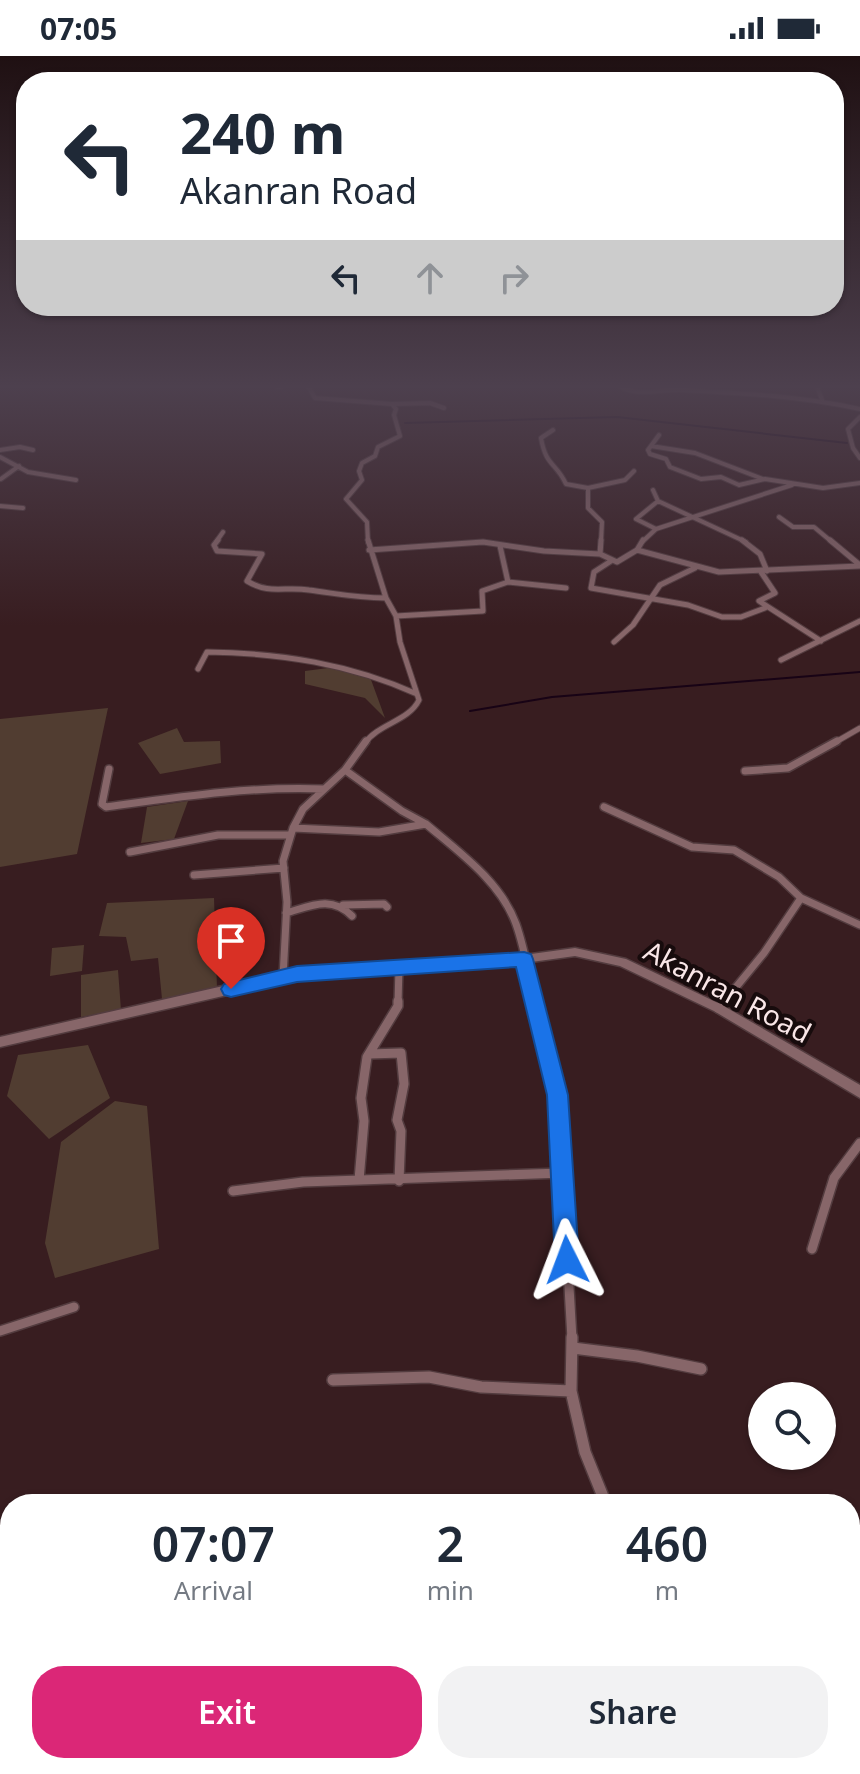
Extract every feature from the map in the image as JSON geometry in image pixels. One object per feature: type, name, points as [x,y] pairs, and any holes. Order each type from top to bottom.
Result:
[{"type":"main road","name":"Akanran Road","points":[[0,1042],[283,977],[524,959],[575,952],[622,962],[718,1008],[860,1092]]},
{"type":"street","points":[[1,479],[19,466]]},
{"type":"street","points":[[19,466],[28,472],[76,480]]},
{"type":"street","points":[[283,977],[286,913],[284,868],[292,831],[303,809],[345,770],[370,735],[415,708],[419,700],[400,642],[396,616],[386,598],[381,574],[369,550],[367,522],[346,499],[362,480],[361,466]]},
{"type":"street","points":[[553,466],[566,484],[588,488],[625,480],[634,471]]},
{"type":"street","points":[[670,466],[703,479],[721,477],[739,485],[765,479]]},
{"type":"street","points":[[730,466],[765,479],[823,488],[860,483]]},
{"type":"street","points":[[0,472],[11,471]]},
{"type":"street","points":[[369,550],[483,542],[600,554],[611,561],[620,561],[637,550],[656,529],[794,484]]},
{"type":"street","points":[[588,488],[584,502],[586,510],[602,522],[600,554]]},
{"type":"street","points":[[653,490],[658,501],[751,544],[760,554],[764,571],[775,590],[760,600],[765,608],[821,641]]},
{"type":"street","points":[[656,529],[636,519],[658,501]]},
{"type":"street","points":[[0,506],[23,508]]},
{"type":"street","points":[[779,517],[793,527],[814,527],[860,565]]},
{"type":"street","points":[[223,532],[214,545],[217,551],[262,554],[247,581],[254,587],[266,590],[306,589],[359,599],[386,598]]},
{"type":"street","points":[[500,546],[508,582]]},
{"type":"street","points":[[637,550],[719,572],[860,565]]},
{"type":"street","points":[[611,561],[594,572],[591,588],[688,605],[733,618],[765,608]]},
{"type":"street","points":[[614,642],[633,625],[660,585],[695,568]]},
{"type":"street","points":[[396,616],[480,611],[485,608],[482,591],[508,582],[566,588]]},
{"type":"street","points":[[781,660],[858,624]]},
{"type":"street","points":[[198,669],[205,653],[209,652],[288,658],[345,666],[391,681],[417,694]]},
{"type":"street","points":[[745,771],[788,768],[860,728]]},
{"type":"street","points":[[109,769],[102,804],[106,807],[225,790],[272,787],[324,789]]},
{"type":"street","points":[[345,770],[402,811],[426,824],[479,870],[502,897],[516,923],[558,1095],[573,1348],[571,1391],[585,1452],[602,1494]]},
{"type":"street","points":[[604,807],[692,847],[734,850],[779,877],[801,898],[860,925]]},
{"type":"street","points":[[130,852],[228,834],[390,831],[409,830],[426,824]]},
{"type":"street","points":[[194,875],[284,868]]},
{"type":"street","points":[[718,1008],[764,953],[801,898]]},
{"type":"street","points":[[286,913],[333,901],[343,905],[384,904],[387,907]]},
{"type":"street","points":[[343,905],[352,916]]},
{"type":"street","points":[[359,1180],[364,1121],[361,1098],[369,1054],[398,1006],[399,968]]},
{"type":"street","points":[[369,1054],[401,1053],[404,1084],[397,1120],[401,1131],[399,1181]]},
{"type":"street","points":[[812,1249],[825,1197],[846,1154],[860,1143]]},
{"type":"street","points":[[233,1191],[303,1182],[562,1173]]},
{"type":"street","points":[[0,1331],[74,1307]]},
{"type":"street","points":[[573,1348],[637,1356],[701,1369]]},
{"type":"street","points":[[333,1380],[429,1377],[481,1387],[571,1391]]},
{"type":"shaded area","points":[[328,668],[370,677],[385,718],[365,698],[305,684],[305,671]]},
{"type":"shaded area","points":[[108,708],[77,854],[0,867],[0,719]]},
{"type":"shaded area","points":[[177,728],[184,742],[220,741],[221,763],[160,774],[138,743]]},
{"type":"shaded area","points":[[188,801],[174,839],[141,843],[147,807]]},
{"type":"shaded area","points":[[214,898],[217,988],[162,999],[158,958],[131,961],[126,937],[99,936],[107,903]]},
{"type":"shaded area","points":[[84,945],[82,971],[50,976],[52,948]]},
{"type":"shaded area","points":[[118,970],[121,1010],[81,1017],[81,975]]},
{"type":"shaded area","points":[[88,1045],[110,1098],[49,1139],[7,1096],[18,1055]]},
{"type":"shaded area","points":[[115,1101],[147,1106],[159,1249],[55,1278],[45,1243],[61,1142]]},
{"type":"waterway","points":[[470,711],[552,697],[860,672]]},
{"type":"route","points":[[231,989],[297,974],[524,959],[558,1095],[567,1260]]}]
